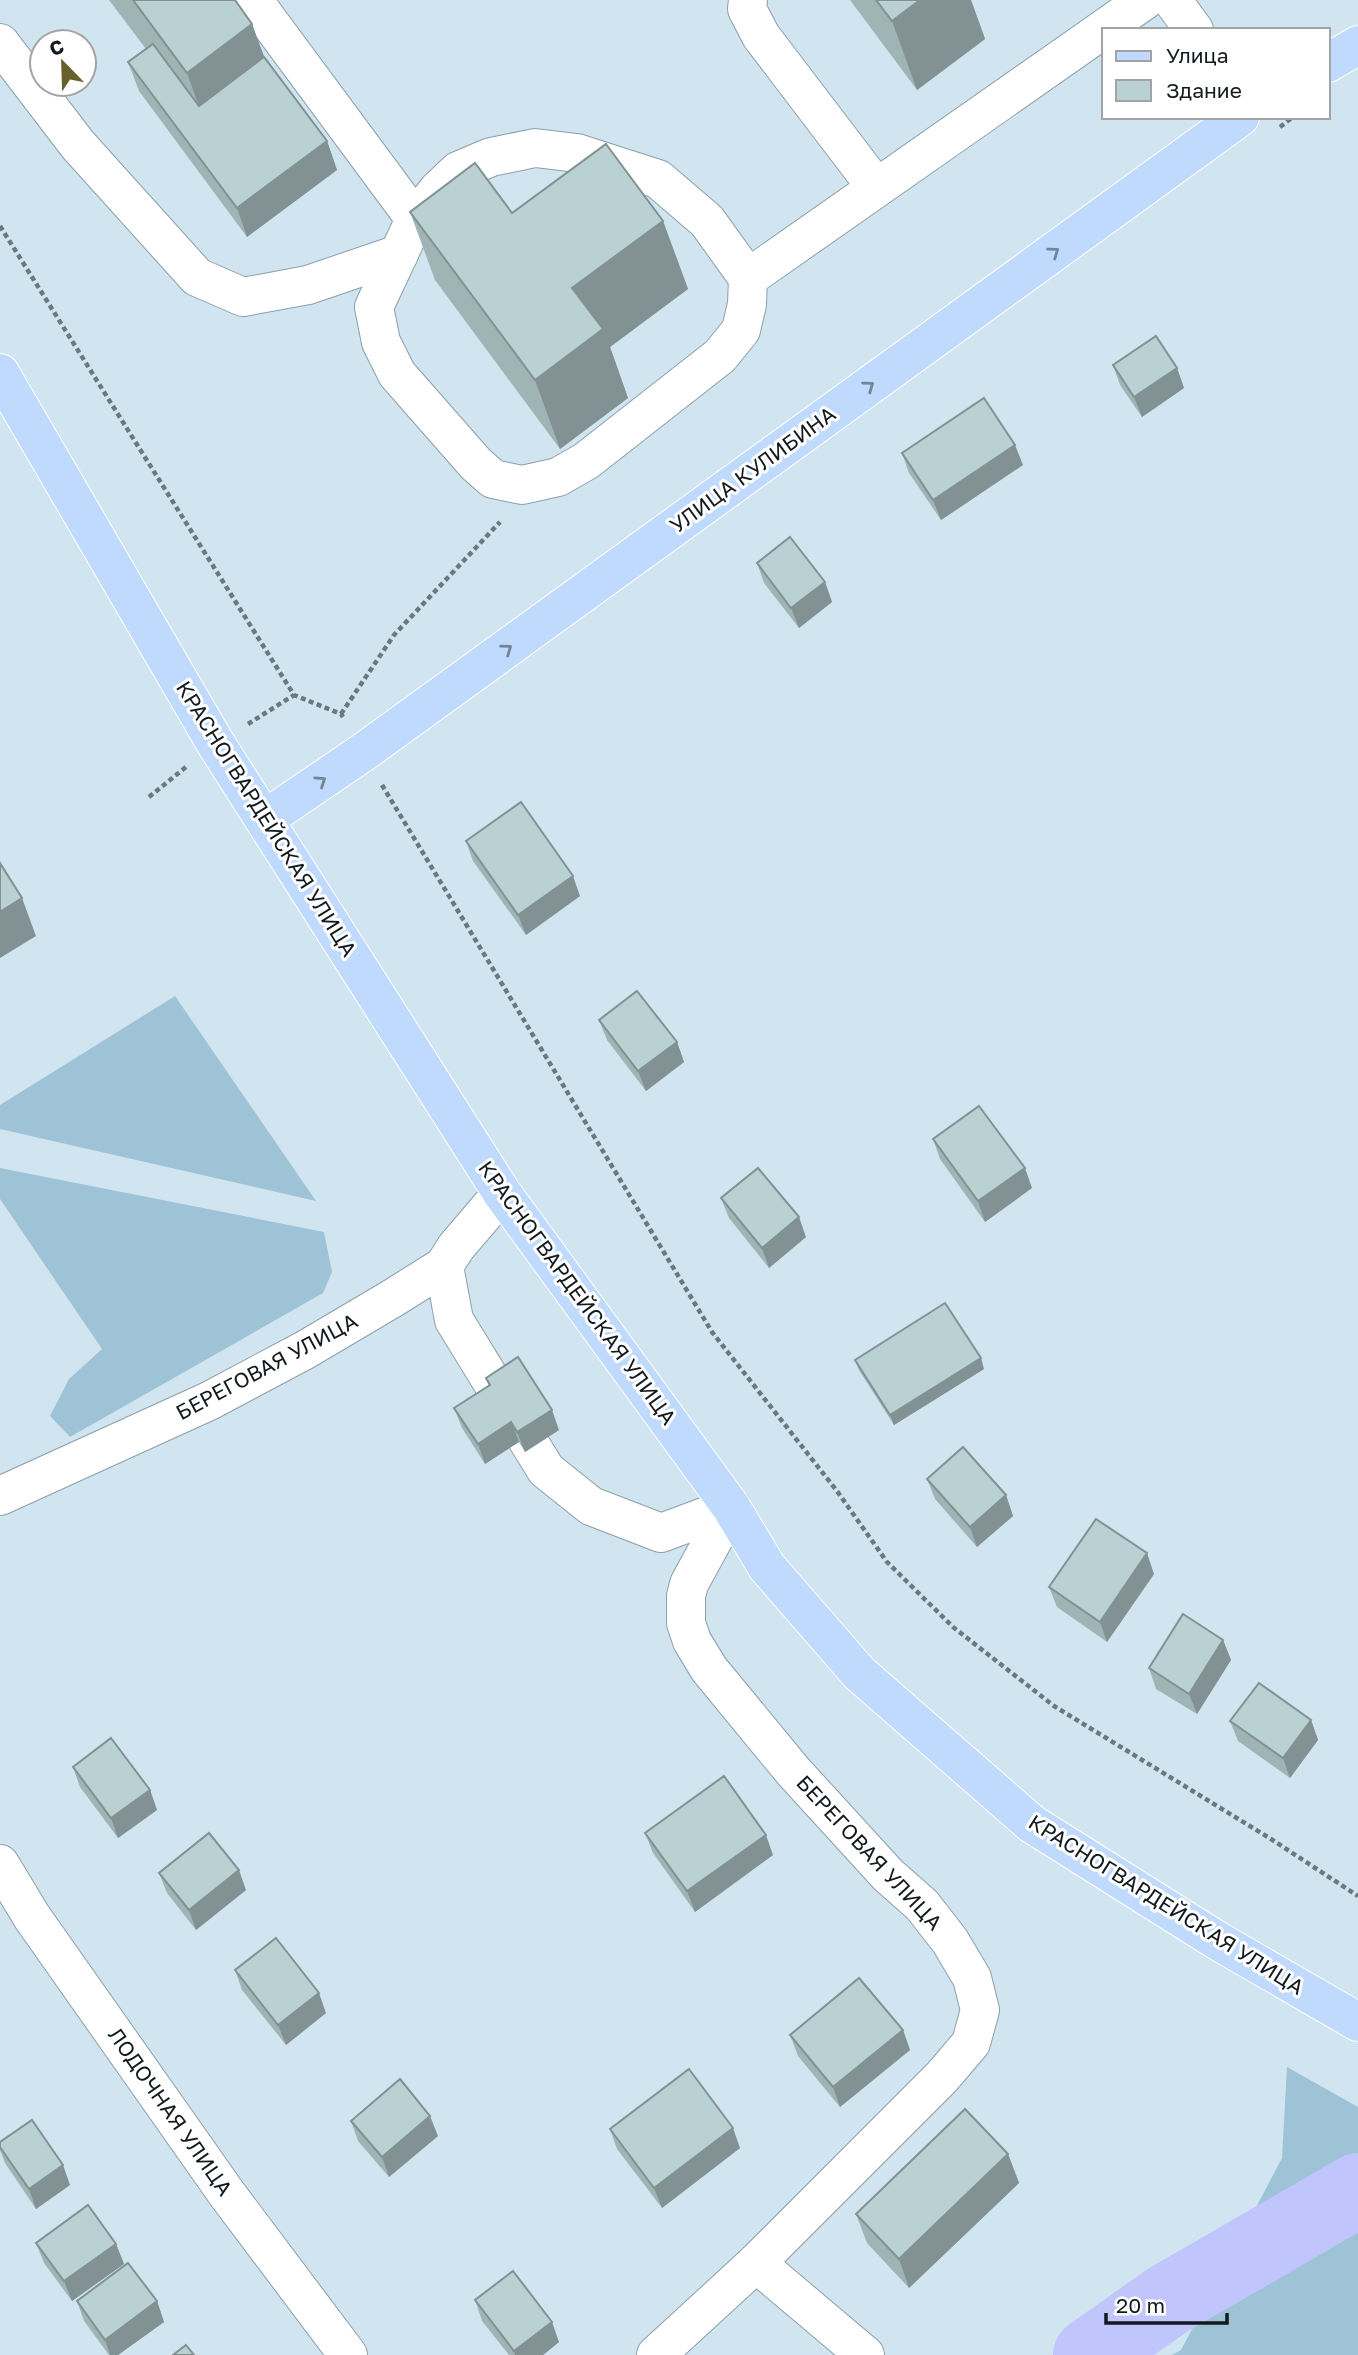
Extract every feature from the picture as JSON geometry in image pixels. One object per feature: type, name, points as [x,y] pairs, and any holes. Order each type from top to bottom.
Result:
[{"type":"main road","points":[[1330,62],[1358,46]]},
{"type":"main road","name":"УЛИЦА КУЛИБИНА","points":[[265,819],[365,751],[1237,119]]},
{"type":"main road","name":"КРАСНОГВАРДЕЙСКАЯ УЛИЦА","points":[[3,383],[216,744],[502,1193],[731,1507],[767,1567],[859,1673],[1032,1824],[1218,1941],[1358,2022]]},
{"type":"street","points":[[253,0],[415,219]]},
{"type":"street","points":[[748,0],[747,9],[761,36],[876,187]]},
{"type":"street","points":[[1109,28],[1148,1],[1191,28]]},
{"type":"street","points":[[748,278],[1102,32]]},
{"type":"street","points":[[0,43],[78,145],[197,277],[243,297],[307,285],[399,254]]},
{"type":"street","points":[[535,148],[577,153],[658,179],[707,221],[748,278],[747,304],[741,330],[720,356],[586,461],[558,477],[522,485],[493,479],[476,464],[397,374],[381,342],[374,307],[399,254],[415,219],[438,190],[458,171],[491,157],[535,148]]},
{"type":"street","name":"БЕРЕГОВАЯ УЛИЦА","points":[[0,1496],[209,1401],[304,1350],[444,1266],[456,1247],[502,1193]]},
{"type":"street","points":[[444,1266],[454,1320],[546,1469],[591,1506],[662,1533],[731,1507]]},
{"type":"street","name":"БЕРЕГОВАЯ УЛИЦА","points":[[656,2355],[756,2263],[942,2077],[971,2043],[981,2010],[972,1978],[950,1941],[922,1905],[888,1875],[793,1772],[709,1669],[692,1642],[686,1623],[690,1584],[731,1507]]},
{"type":"street","name":"ЛОДОЧНАЯ УЛИЦА","points":[[0,1864],[32,1917],[227,2194],[348,2355]]},
{"type":"street","points":[[756,2263],[865,2355]]},
{"type":"path","points":[[0,226],[294,695],[341,714],[365,751],[384,789],[712,1332],[837,1491],[887,1562],[953,1627],[1054,1706],[1271,1839],[1358,1896]]},
{"type":"path","points":[[341,714],[394,635],[499,523],[522,485]]},
{"type":"shaded area","points":[[175,996],[316,1201],[0,1129],[0,1105]]},
{"type":"shaded area","points":[[0,1168],[324,1232],[332,1272],[323,1293],[70,1437],[50,1416],[69,1379],[102,1349],[0,1199]]},
{"type":"shaded area","points":[[1287,2067],[1358,2107],[1358,2355],[1172,2355],[1181,2350],[1282,2158]]},
{"type":"building","points":[[133,0],[235,0],[252,24],[187,73]]},
{"type":"building","points":[[876,0],[920,0],[892,21]]},
{"type":"building","points":[[153,44],[199,106],[264,57],[327,141],[237,208],[128,62]]},
{"type":"building","points":[[606,144],[663,221],[572,288],[603,329],[535,380],[410,212],[475,163],[512,213]]},
{"type":"building","points":[[1156,336],[1177,368],[1134,397],[1113,365]]},
{"type":"building","points":[[984,398],[1015,445],[933,500],[902,453]]},
{"type":"building","points":[[790,537],[825,582],[791,608],[757,563]]},
{"type":"building","points":[[521,802],[573,876],[518,915],[466,841]]},
{"type":"building","points":[[0,863],[22,898],[0,912]]},
{"type":"building","points":[[637,991],[677,1042],[638,1071],[599,1020]]},
{"type":"building","points":[[979,1106],[1025,1168],[978,1201],[933,1139]]},
{"type":"building","points":[[758,1168],[799,1217],[762,1248],[721,1198]]},
{"type":"building","points":[[945,1303],[981,1358],[890,1415],[855,1360]]},
{"type":"building","points":[[518,1357],[552,1410],[517,1432],[511,1422],[478,1444],[454,1408],[490,1385],[486,1378]]},
{"type":"building","points":[[963,1447],[1006,1495],[970,1527],[927,1479]]},
{"type":"building","points":[[1096,1519],[1147,1553],[1100,1622],[1049,1587]]},
{"type":"building","points":[[1183,1614],[1223,1640],[1189,1694],[1149,1668]]},
{"type":"building","points":[[1259,1683],[1311,1720],[1283,1758],[1230,1721]]},
{"type":"building","points":[[111,1738],[150,1790],[111,1818],[73,1767]]},
{"type":"building","points":[[724,1776],[766,1835],[687,1891],[645,1833]]},
{"type":"building","points":[[209,1833],[239,1870],[189,1910],[159,1873]]},
{"type":"building","points":[[276,1938],[319,1993],[278,2025],[235,1970]]},
{"type":"building","points":[[859,1978],[903,2030],[833,2087],[790,2035]]},
{"type":"building","points":[[689,2069],[733,2128],[654,2188],[610,2129]]},
{"type":"building","points":[[400,2079],[430,2116],[382,2157],[351,2121]]},
{"type":"building","points":[[965,2109],[1008,2154],[899,2259],[856,2214]]},
{"type":"building","points":[[32,2120],[63,2165],[29,2189],[0,2147],[0,2142]]},
{"type":"building","points":[[88,2205],[116,2244],[64,2281],[36,2243]]},
{"type":"building","points":[[128,2263],[157,2301],[105,2340],[77,2301]]},
{"type":"building","points":[[513,2271],[552,2322],[514,2351],[475,2300]]},
{"type":"building","points":[[186,2345],[194,2355],[173,2355]]},
{"type":"waterway","points":[[1090,2355],[1168,2300],[1358,2190]]}]
